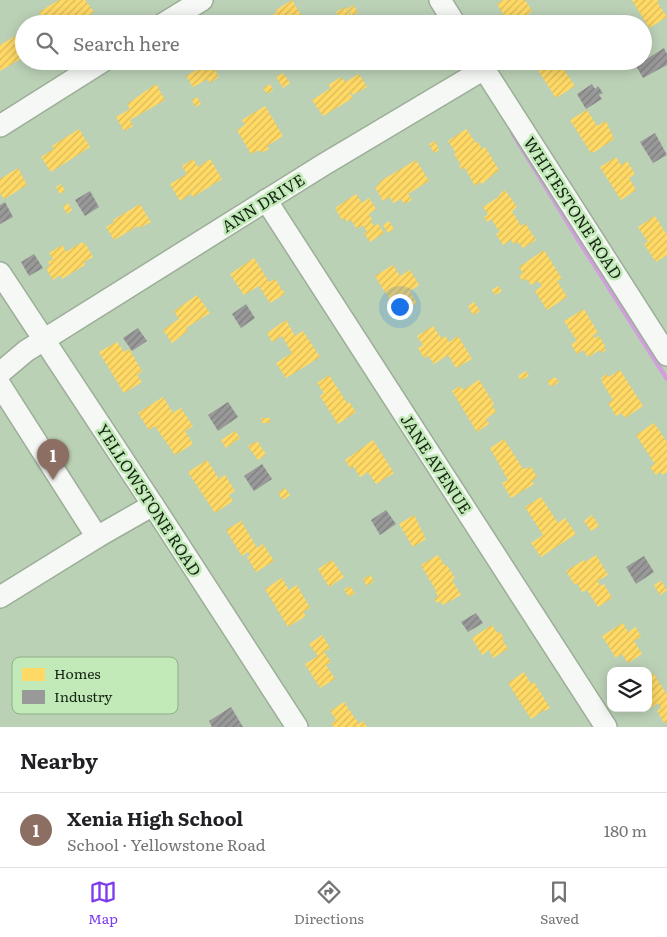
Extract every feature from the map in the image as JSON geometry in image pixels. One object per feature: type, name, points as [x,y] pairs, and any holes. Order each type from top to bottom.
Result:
[{"type":"street","points":[[178,15],[202,0]]},
{"type":"street","points":[[440,0],[450,15]]},
{"type":"street","points":[[0,126],[89,70]]},
{"type":"street","name":"ANN DRIVE","points":[[0,373],[26,351],[474,70]]},
{"type":"street","name":"WHITESTONE ROAD","points":[[485,70],[667,355]]},
{"type":"street","name":"JANE AVENUE","points":[[266,200],[606,727]]},
{"type":"street","name":"YELLOWSTONE ROAD","points":[[0,273],[296,727]]},
{"type":"street","points":[[0,385],[97,536]]},
{"type":"street","points":[[0,597],[97,536],[153,505]]},
{"type":"path","points":[[0,717],[4,720]]},
{"type":"building: Homes","points":[[59,0],[85,0],[94,12],[89,15],[41,15],[39,12]]},
{"type":"building: Homes","points":[[292,0],[301,15],[272,15],[277,12],[276,10]]},
{"type":"building: Homes","points":[[503,0],[525,0],[532,11],[527,15],[504,15],[497,4]]},
{"type":"building: Homes","points":[[632,0],[660,0],[657,2],[667,17],[652,26],[652,15],[641,15]]},
{"type":"building: Homes","points":[[353,5],[358,12],[351,15],[347,9]]},
{"type":"building: Homes","points":[[345,7],[350,15],[338,15],[336,12]]},
{"type":"building: Homes","points":[[15,36],[15,62],[0,71],[0,45]]},
{"type":"building: Homes","points":[[196,70],[215,70],[219,77],[210,83],[208,79],[193,87],[186,76]]},
{"type":"building: Homes","points":[[538,70],[564,70],[575,86],[556,98]]},
{"type":"building: Homes","points":[[283,73],[290,83],[283,88],[276,77]]},
{"type":"building: Homes","points":[[359,74],[367,87],[353,95],[351,92],[353,98],[323,116],[312,100],[331,88],[328,85],[341,77],[345,82]]},
{"type":"building: Homes","points":[[156,84],[165,100],[130,120],[133,126],[124,131],[116,117],[130,109],[127,104]]},
{"type":"building: Homes","points":[[270,84],[273,90],[267,94],[263,88]]},
{"type":"building: Homes","points":[[197,97],[201,104],[195,107],[192,100]]},
{"type":"building: Homes","points":[[265,106],[283,136],[267,146],[269,149],[261,153],[259,150],[251,154],[237,130],[245,125],[242,120]]},
{"type":"building: Homes","points":[[587,110],[597,126],[606,121],[614,139],[591,153],[570,120]]},
{"type":"building: Homes","points":[[79,129],[90,147],[51,172],[41,157],[54,149],[52,146]]},
{"type":"building: Homes","points":[[466,129],[482,149],[485,147],[499,170],[482,184],[480,182],[475,186],[465,168],[462,169],[459,166],[461,165],[454,154],[456,153],[448,141]]},
{"type":"building: Homes","points":[[435,141],[439,150],[434,153],[429,144]]},
{"type":"building: Homes","points":[[616,157],[621,165],[627,161],[635,174],[629,178],[636,190],[621,200],[600,167]]},
{"type":"building: Homes","points":[[193,159],[198,167],[210,159],[222,179],[193,197],[191,194],[180,201],[170,184],[187,174],[182,166]]},
{"type":"building: Homes","points":[[416,160],[429,181],[408,194],[412,200],[404,204],[401,199],[393,203],[390,197],[383,201],[375,187],[380,184],[379,182]]},
{"type":"building: Homes","points":[[18,168],[27,185],[4,199],[0,193],[0,179]]},
{"type":"building: Homes","points":[[61,184],[65,191],[60,194],[56,187]]},
{"type":"building: Homes","points":[[505,190],[517,207],[512,211],[521,226],[525,223],[536,240],[523,248],[518,242],[514,244],[511,240],[503,245],[496,234],[500,232],[491,219],[487,222],[484,217],[488,214],[483,207],[500,196]]},
{"type":"building: Homes","points":[[356,194],[362,203],[369,198],[376,209],[369,214],[372,219],[370,220],[374,226],[378,224],[384,233],[370,242],[364,233],[367,232],[363,225],[357,229],[351,220],[347,222],[345,218],[342,220],[335,208]]},
{"type":"building: Homes","points":[[68,203],[72,210],[67,214],[63,207]]},
{"type":"building: Homes","points":[[140,204],[151,222],[140,228],[138,226],[114,240],[106,227],[114,222],[113,220]]},
{"type":"building: Homes","points":[[655,216],[667,235],[667,255],[656,262],[644,244],[648,242],[638,227]]},
{"type":"building: Homes","points":[[389,221],[394,229],[388,233],[383,225]]},
{"type":"building: Homes","points":[[82,242],[83,244],[85,243],[93,257],[84,262],[85,265],[62,279],[60,275],[53,280],[46,268],[50,266],[48,262],[53,259],[49,253],[62,245],[66,252]]},
{"type":"building: Homes","points":[[544,250],[562,279],[557,281],[567,297],[547,310],[535,291],[542,286],[538,281],[531,285],[527,279],[523,281],[519,276],[523,273],[519,267]]},
{"type":"building: Homes","points":[[254,258],[269,282],[275,279],[285,294],[270,303],[259,286],[244,295],[230,274]]},
{"type":"building: Homes","points":[[393,265],[400,276],[410,270],[419,285],[410,291],[417,303],[399,314],[375,276]]},
{"type":"building: Homes","points":[[498,286],[502,291],[495,295],[492,290]]},
{"type":"building: Homes","points":[[197,295],[210,313],[186,328],[188,331],[172,343],[163,330],[179,319],[174,311]]},
{"type":"building: Homes","points":[[474,302],[480,311],[473,315],[468,306]]},
{"type":"building: Homes","points":[[584,309],[598,333],[593,335],[595,338],[599,336],[606,350],[602,353],[600,350],[588,357],[583,350],[577,354],[571,344],[577,341],[564,321]]},
{"type":"building: Homes","points":[[286,320],[295,336],[303,331],[320,357],[286,378],[276,363],[292,353],[282,336],[272,342],[267,333]]},
{"type":"building: Homes","points":[[433,326],[441,338],[445,336],[449,342],[458,336],[472,359],[456,368],[448,355],[434,364],[428,356],[424,358],[418,348],[423,345],[417,336]]},
{"type":"building: Homes","points":[[117,342],[124,352],[129,349],[142,371],[137,375],[142,382],[124,393],[99,352]]},
{"type":"building: Homes","points":[[620,370],[643,406],[625,418],[621,413],[616,416],[608,403],[613,400],[601,378],[607,374],[609,377]]},
{"type":"building: Homes","points":[[526,371],[529,376],[521,380],[518,376]]},
{"type":"building: Homes","points":[[329,375],[347,403],[349,402],[356,412],[338,424],[320,396],[324,393],[317,383]]},
{"type":"building: Homes","points":[[555,377],[559,382],[551,387],[547,381]]},
{"type":"building: Homes","points":[[479,380],[494,404],[492,405],[496,412],[486,419],[489,424],[477,432],[452,391],[460,386],[463,390]]},
{"type":"building: Homes","points":[[163,397],[173,413],[181,408],[193,426],[185,431],[193,444],[175,455],[155,426],[149,430],[138,413]]},
{"type":"building: Homes","points":[[261,418],[270,418],[270,423],[262,423]]},
{"type":"building: Homes","points":[[654,423],[667,442],[667,472],[662,475],[660,472],[656,475],[650,467],[655,464],[636,435]]},
{"type":"building: Homes","points":[[235,431],[240,438],[226,448],[221,440]]},
{"type":"building: Homes","points":[[504,439],[523,469],[531,467],[537,477],[532,481],[534,484],[511,498],[502,483],[508,480],[490,448]]},
{"type":"building: Homes","points":[[373,440],[394,473],[376,484],[368,472],[360,477],[353,466],[350,468],[345,460]]},
{"type":"building: Homes","points":[[257,441],[266,454],[258,460],[248,446]]},
{"type":"building: Homes","points":[[207,460],[219,479],[225,475],[235,491],[229,495],[233,501],[215,513],[188,472]]},
{"type":"building: Homes","points":[[285,488],[290,495],[283,500],[278,493]]},
{"type":"building: Homes","points":[[541,497],[558,523],[565,518],[576,534],[541,557],[531,543],[543,535],[525,507]]},
{"type":"building: Homes","points":[[414,515],[426,539],[413,547],[399,524]]},
{"type":"building: Homes","points":[[592,515],[599,526],[591,531],[584,521]]},
{"type":"building: Homes","points":[[241,521],[257,548],[263,544],[274,561],[256,572],[247,557],[250,556],[248,552],[242,556],[226,530]]},
{"type":"building: Homes","points":[[438,555],[455,578],[452,580],[461,595],[443,605],[440,601],[437,603],[434,599],[438,597],[435,589],[421,565]]},
{"type":"building: Homes","points":[[596,555],[608,575],[597,581],[601,586],[604,584],[612,598],[598,607],[587,590],[582,592],[577,583],[574,584],[566,571]]},
{"type":"building: Homes","points":[[332,560],[344,577],[329,587],[318,569]]},
{"type":"building: Homes","points":[[370,575],[374,581],[367,586],[363,579]]},
{"type":"building: Homes","points":[[282,578],[289,590],[297,585],[310,608],[303,612],[306,616],[288,627],[265,589]]},
{"type":"building: Homes","points":[[661,581],[667,590],[660,595],[654,585]]},
{"type":"building: Homes","points":[[350,586],[355,593],[349,597],[344,590]]},
{"type":"building: Homes","points":[[623,623],[628,632],[636,627],[641,637],[634,641],[642,654],[628,663],[622,654],[616,658],[602,636]]},
{"type":"building: Homes","points":[[492,625],[497,633],[499,631],[504,638],[502,639],[508,649],[493,658],[489,650],[482,655],[472,638]]},
{"type":"building: Homes","points":[[322,635],[330,648],[324,652],[331,662],[326,665],[335,679],[320,688],[305,664],[318,656],[309,644]]},
{"type":"building: Homes","points":[[524,672],[531,684],[534,682],[550,708],[531,719],[508,683]]},
{"type":"building: Homes","points":[[652,674],[667,695],[667,722],[665,724],[657,711],[661,708],[658,703],[652,707]]},
{"type":"building: Homes","points":[[344,702],[359,724],[363,721],[367,727],[334,727],[331,724],[336,720],[330,711]]},
{"type":"building: Industry","points":[[664,48],[667,54],[667,65],[643,78],[638,70],[652,70],[652,56]]},
{"type":"building: Industry","points":[[592,84],[595,89],[598,86],[603,93],[599,95],[602,99],[586,109],[577,94]]},
{"type":"building: Industry","points":[[655,133],[667,155],[653,163],[640,142]]},
{"type":"building: Industry","points":[[90,191],[99,207],[85,216],[75,200]]},
{"type":"building: Industry","points":[[5,202],[13,217],[0,224],[0,205]]},
{"type":"building: Industry","points":[[34,254],[43,268],[29,276],[21,262]]},
{"type":"building: Industry","points":[[246,304],[255,318],[241,328],[232,314]]},
{"type":"building: Industry","points":[[138,328],[147,341],[132,351],[123,338]]},
{"type":"building: Industry","points":[[228,402],[238,417],[218,431],[208,415]]},
{"type":"building: Industry","points":[[262,464],[272,479],[254,491],[244,476]]},
{"type":"building: Industry","points":[[386,510],[396,524],[380,535],[371,520]]},
{"type":"building: Industry","points":[[644,556],[654,572],[636,584],[626,567]]},
{"type":"building: Industry","points":[[476,613],[483,623],[468,632],[461,622]]},
{"type":"building: Industry","points":[[231,707],[243,727],[212,727],[209,721]]},
{"type":"waterway","points":[[513,134],[667,379]]},
{"type":"place","name":"Xenia High School","points":[[53,480]]}]
